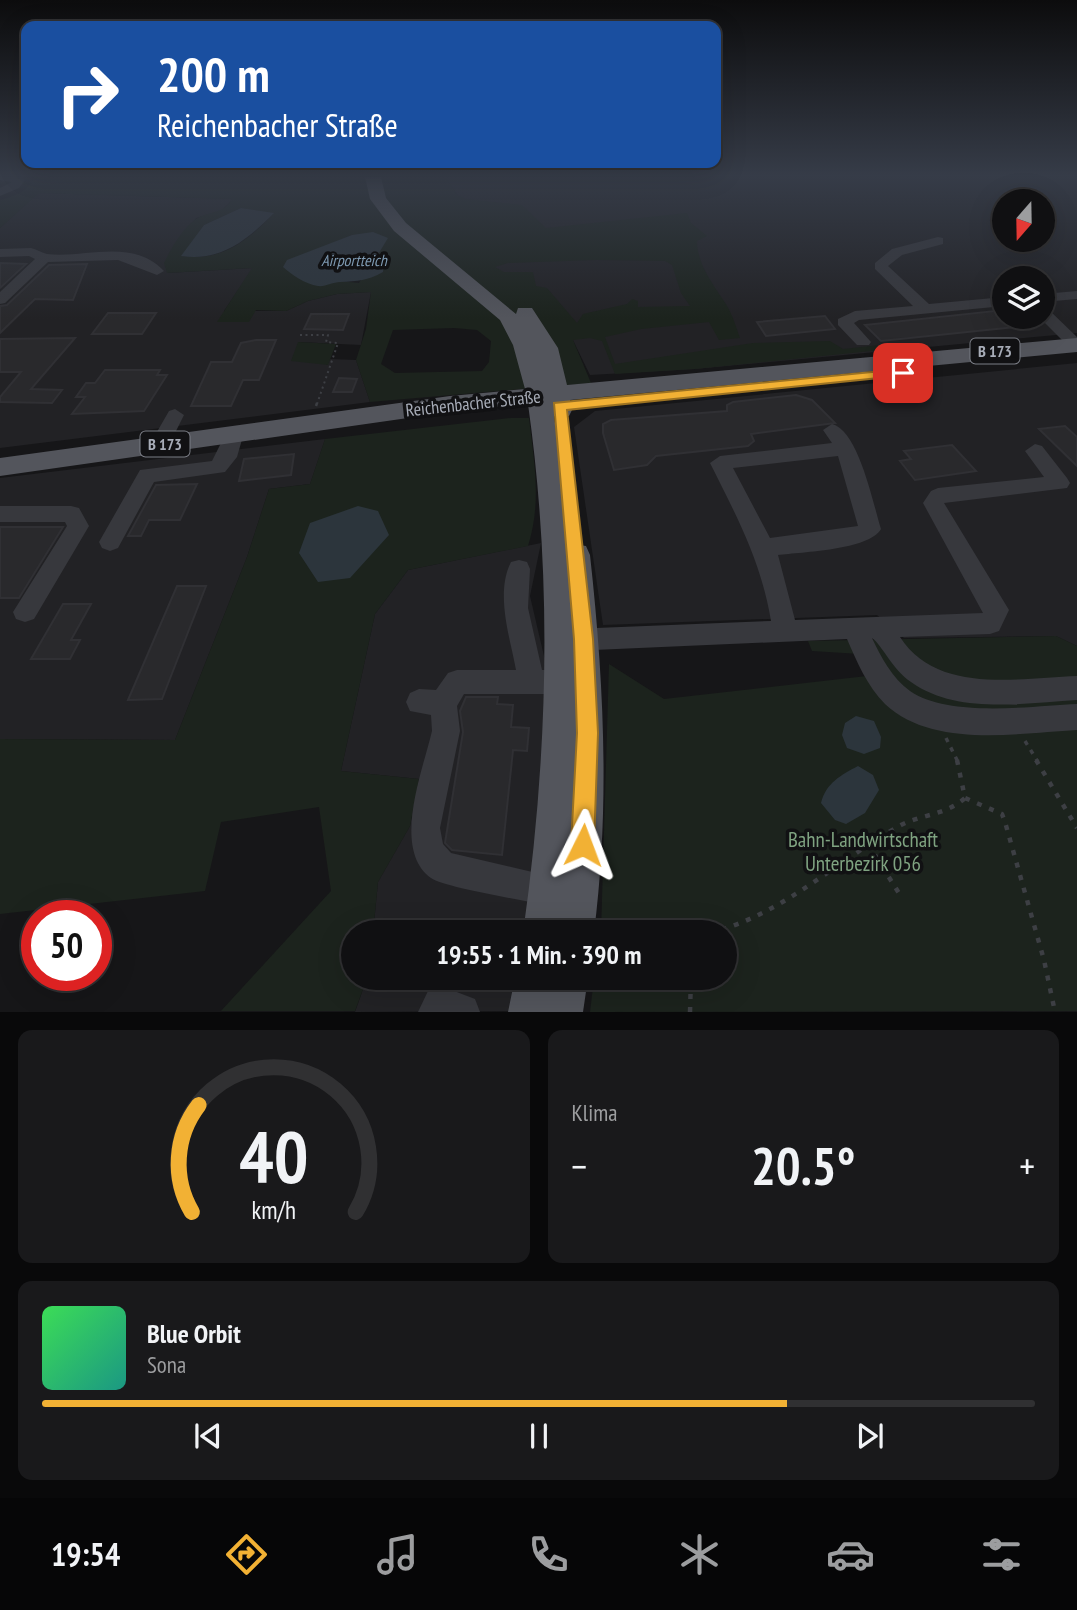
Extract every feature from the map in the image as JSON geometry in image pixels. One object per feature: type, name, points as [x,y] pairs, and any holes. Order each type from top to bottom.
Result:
[{"type":"main road","points":[[399,224],[445,264],[475,276],[528,316],[547,348],[548,401],[573,640],[587,733],[583,845],[574,920]]},
{"type":"main road","name":"Reichenbacher Straße","points":[[0,467],[319,424],[394,421],[548,401],[1077,344]]},
{"type":"main road","points":[[547,920],[558,842],[547,681],[573,640]]},
{"type":"main road","points":[[532,1012],[536,990]]},
{"type":"main road","points":[[559,1012],[563,990]]},
{"type":"lane","points":[[924,308],[880,266],[904,249],[938,241]]},
{"type":"lane","points":[[0,253],[31,252],[44,258],[102,255],[141,258],[157,271]]},
{"type":"lane","points":[[0,300],[44,258]]},
{"type":"lane","points":[[1055,297],[1077,295]]},
{"type":"lane","points":[[863,342],[845,321],[855,316],[992,303]]},
{"type":"lane","points":[[1055,324],[1077,344]]},
{"type":"lane","points":[[160,444],[175,415]]},
{"type":"lane","points":[[764,548],[861,535],[870,528],[846,448],[832,430]]},
{"type":"lane","points":[[110,542],[148,475],[218,467],[227,457],[234,436]]},
{"type":"lane","points":[[785,629],[776,582],[764,548],[720,463],[846,448]]},
{"type":"lane","points":[[573,640],[785,629],[990,623],[997,610],[933,503],[938,496],[1060,483],[1034,451]]},
{"type":"lane","points":[[0,514],[71,514],[78,526],[25,612]]},
{"type":"lane","points":[[519,569],[516,608],[547,681],[457,682],[431,703],[446,731],[425,828],[428,852],[442,867],[551,890]]},
{"type":"lane","points":[[868,628],[925,678],[961,690],[1077,688]]},
{"type":"lane","points":[[868,628],[880,679],[901,701],[935,717],[1077,717]]},
{"type":"lane","points":[[436,1012],[441,1004],[462,1012]]},
{"type":"path","points":[[300,335],[328,335],[326,342],[338,344],[319,424]]},
{"type":"path","points":[[935,717],[957,762],[965,797]]},
{"type":"path","points":[[1013,719],[1077,828]]},
{"type":"path","points":[[737,925],[763,914],[868,844],[920,816],[952,812],[965,797]]},
{"type":"path","points":[[965,797],[1002,814],[1006,823],[1018,875],[1050,972],[1055,1012]]},
{"type":"path","points":[[868,844],[902,898]]},
{"type":"path","points":[[690,1012],[691,990]]},
{"type":"shaded area","points":[[4,224],[193,224],[168,273],[253,268],[224,311],[286,311],[308,301],[337,294],[371,292],[361,345],[298,342],[327,365],[330,359],[356,360],[370,402],[0,448],[0,228]]},
{"type":"shaded area","points":[[471,224],[992,224],[992,252],[1055,252],[1055,224],[1077,224],[1077,333],[695,369],[590,375],[563,320],[488,263]]},
{"type":"shaded area","points":[[1077,363],[1077,646],[1056,636],[904,638],[877,615],[603,625],[574,427],[595,411]]},
{"type":"shaded area","points":[[325,439],[310,484],[269,489],[247,557],[175,740],[0,739],[0,478]]},
{"type":"shaded area","points":[[541,543],[530,596],[554,699],[534,920],[374,920],[378,882],[410,826],[419,779],[341,771],[375,614],[408,570]]},
{"type":"shaded area","points":[[363,990],[521,990],[517,1011],[355,1012]]},
{"type":"green space","points":[[206,224],[182,256],[196,257],[209,256],[233,247],[263,224],[542,224],[546,228],[581,224],[693,224],[707,236],[697,241],[700,259],[729,310],[740,338],[719,340],[709,322],[641,329],[605,337],[615,364],[753,343],[830,341],[843,349],[899,343],[910,347],[695,369],[615,374],[602,341],[590,338],[573,340],[591,383],[370,402],[356,360],[366,329],[371,292],[337,294],[308,301],[286,311],[256,310],[249,322],[217,322],[252,268],[167,273],[164,263],[188,226]],"holes":[[[352,235],[376,256],[359,283],[338,281],[322,248]],[[665,261],[672,265],[681,293],[690,306],[638,307],[638,301],[632,299],[627,304],[583,314],[577,323],[547,288],[536,286],[533,272],[504,272],[495,267],[508,263]],[[393,330],[477,330],[491,341],[489,362],[482,371],[395,373],[381,364]]]},
{"type":"green space","points":[[298,342],[336,344],[328,365],[291,361]]},
{"type":"green space","points":[[529,418],[535,466],[535,514],[528,546],[408,570],[375,614],[341,771],[419,779],[410,826],[378,882],[374,920],[341,920],[341,990],[363,990],[355,1011],[221,1011],[331,891],[319,807],[221,822],[205,891],[112,901],[21,900],[21,912],[0,914],[0,739],[175,740],[247,557],[269,489],[310,484],[325,439]]},
{"type":"green space","name":"Bahn-Landwirtschaft Unterbezirk 056","points":[[1056,636],[1077,646],[1077,1011],[590,1012],[593,990],[737,990],[737,920],[601,920],[609,664],[664,699],[867,676],[860,654],[812,651],[808,641]]},
{"type":"water","points":[[262,224],[243,240],[221,252],[209,256],[181,256],[204,225]]},
{"type":"water","name":"Airportteich","points":[[373,232],[388,238],[377,256],[384,262],[383,272],[372,277],[318,286],[299,279],[283,267],[287,260],[352,235]]},
{"type":"water","points":[[358,506],[378,511],[389,535],[350,578],[318,582],[299,553],[310,523]]},
{"type":"water","points":[[856,716],[874,721],[881,737],[880,748],[864,754],[847,748],[842,735],[845,723]]},
{"type":"water","points":[[858,766],[873,775],[879,790],[865,813],[846,824],[835,820],[821,803],[830,785]]},
{"type":"building","points":[[0,263],[26,264],[0,288]]},
{"type":"building","points":[[87,264],[73,300],[35,299],[0,333],[0,306],[7,305],[49,265]]},
{"type":"building","points":[[992,311],[992,329],[996,329],[881,341],[865,325]]},
{"type":"building","points":[[108,313],[156,313],[142,334],[92,334]]},
{"type":"building","points":[[311,314],[349,314],[343,330],[304,329]]},
{"type":"building","points":[[825,316],[835,329],[766,336],[757,322]]},
{"type":"building","points":[[75,338],[31,389],[62,390],[52,403],[0,402],[0,397],[21,372],[0,372],[0,339]]},
{"type":"building","points":[[276,340],[259,380],[243,380],[231,406],[191,406],[211,362],[232,362],[241,343]]},
{"type":"building","points":[[105,370],[160,370],[157,375],[167,375],[144,411],[72,414],[85,397],[76,397],[86,383],[95,383]]},
{"type":"building","points":[[339,378],[357,379],[352,392],[333,392]]},
{"type":"building","points":[[796,395],[812,400],[835,423],[751,434],[754,441],[748,446],[656,456],[647,465],[614,470],[603,433],[603,424],[611,420],[727,411],[727,405],[733,402]]},
{"type":"building","points":[[1065,426],[1077,437],[1077,466],[1039,429]]},
{"type":"building","points":[[952,445],[976,471],[915,480],[900,461],[911,459],[904,451]]},
{"type":"building","points":[[294,454],[291,475],[239,481],[244,459]]},
{"type":"building","points":[[197,484],[180,520],[149,520],[141,536],[128,536],[156,485]]},
{"type":"building","points":[[0,527],[63,527],[19,598],[0,598]]},
{"type":"building","points":[[177,586],[206,586],[162,699],[128,700]]},
{"type":"building","points":[[63,604],[91,604],[71,640],[80,640],[70,659],[31,659]]},
{"type":"building","points":[[466,697],[498,697],[497,704],[513,705],[511,727],[529,728],[527,751],[513,750],[502,855],[452,850],[445,843],[463,732],[460,711]]},
{"type":"route","points":[[583,845],[587,733],[584,639],[559,407],[903,373]]}]
